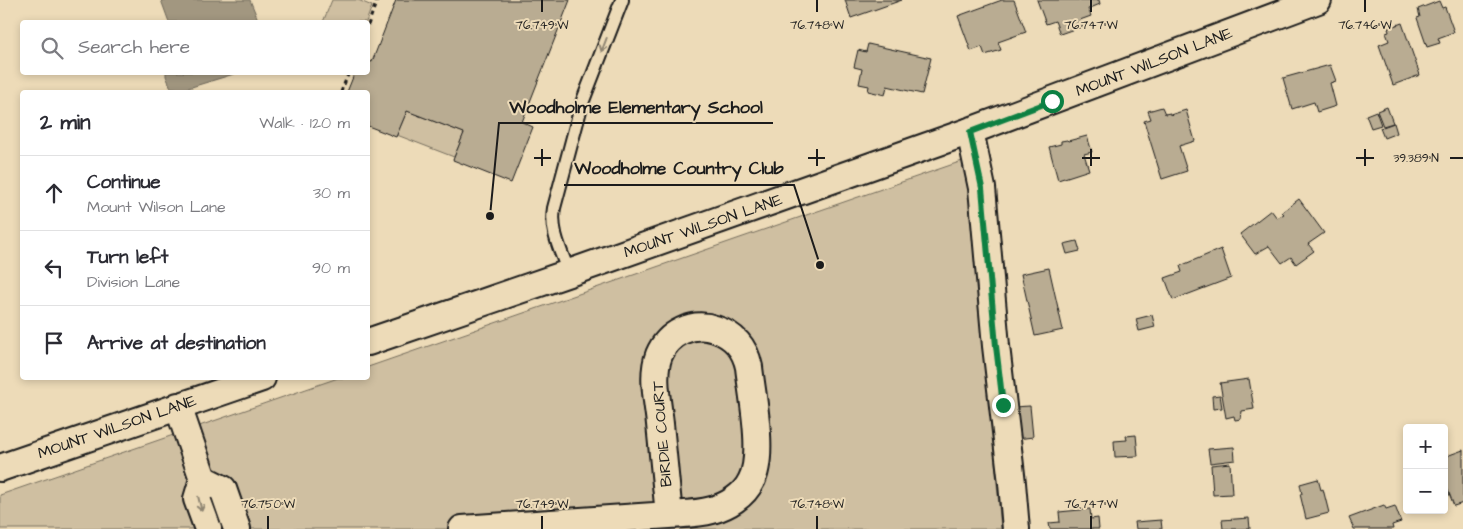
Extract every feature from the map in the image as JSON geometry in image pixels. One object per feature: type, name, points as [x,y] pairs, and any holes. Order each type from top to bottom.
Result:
[{"type":"street","name":"MOUNT WILSON LANE","points":[[370,341],[970,132],[1318,0]]},
{"type":"street","points":[[970,132],[982,188],[996,346],[1016,529]]},
{"type":"street","name":"BIRDIE COURT","points":[[462,529],[669,515],[712,510],[736,498],[752,481],[756,465],[757,439],[747,357],[734,339],[714,328],[696,327],[675,333],[666,343],[659,356],[656,381],[669,515]]},
{"type":"street","name":"MOUNT WILSON LANE","points":[[0,468],[256,380]]},
{"type":"street","points":[[178,406],[203,479],[198,499],[208,529]]},
{"type":"street","points":[[203,479],[223,489],[237,529]]},
{"type":"lane","points":[[569,273],[554,232],[552,220],[563,169],[582,103],[622,0]]},
{"type":"path","points":[[370,20],[377,0]]},
{"type":"path","points":[[342,90],[348,75]]},
{"type":"shaded area","points":[[161,0],[250,0],[258,20],[168,20]]},
{"type":"shaded area","points":[[332,0],[358,0],[372,6],[367,20],[324,20]]},
{"type":"shaded area","points":[[230,75],[185,89],[171,88],[166,76]]},
{"type":"shaded area","points":[[407,111],[464,133],[454,157],[397,135]]},
{"type":"shaded area","points":[[968,159],[1001,529],[0,529],[0,495],[332,380],[370,380],[370,366]]},
{"type":"building","points":[[396,0],[570,0],[522,122],[533,127],[511,183],[453,160],[464,133],[407,111],[396,137],[370,127],[370,90],[348,90],[354,75],[370,75],[370,62],[372,62]]},
{"type":"building","points":[[845,0],[902,0],[851,18]]},
{"type":"building","points":[[1002,0],[1014,0],[1026,32],[998,42],[1001,50],[985,55],[982,47],[971,51],[958,16]]},
{"type":"building","points":[[1037,0],[1099,0],[1100,4],[1088,9],[1091,16],[1080,20],[1083,26],[1060,34],[1055,21],[1046,24]]},
{"type":"building","points":[[1439,1],[1442,8],[1445,7],[1454,32],[1438,38],[1440,43],[1427,47],[1417,18],[1420,17],[1418,9]]},
{"type":"building","points":[[1402,23],[1420,75],[1393,85],[1379,45],[1389,41],[1386,33],[1389,32],[1388,28]]},
{"type":"building","points":[[868,44],[931,58],[922,94],[887,86],[885,95],[868,91],[869,86],[859,84],[862,69],[854,67],[858,50],[866,52]]},
{"type":"building","points":[[1330,65],[1336,81],[1330,83],[1336,106],[1317,112],[1314,102],[1292,109],[1283,78]]},
{"type":"building","points":[[1162,107],[1165,114],[1170,113],[1170,115],[1186,110],[1195,141],[1179,146],[1187,171],[1162,179],[1144,121],[1151,119],[1148,111]]},
{"type":"building","points":[[1387,107],[1393,123],[1383,126],[1377,111]]},
{"type":"building","points":[[1376,111],[1381,125],[1371,128],[1366,115]]},
{"type":"building","points":[[1394,123],[1397,133],[1384,138],[1380,128]]},
{"type":"building","points":[[1087,136],[1092,152],[1084,154],[1089,170],[1058,180],[1049,147],[1061,144],[1061,141]]},
{"type":"building","points":[[1299,199],[1324,233],[1308,244],[1314,251],[1296,264],[1291,257],[1282,263],[1269,246],[1255,254],[1240,234],[1271,210],[1277,218],[1284,214],[1282,212]]},
{"type":"building","points":[[1077,241],[1080,251],[1067,254],[1064,244]]},
{"type":"building","points":[[1221,249],[1231,278],[1173,300],[1165,278],[1182,272],[1180,266]]},
{"type":"building","points":[[1049,268],[1063,330],[1035,336],[1021,274]]},
{"type":"building","points":[[1152,315],[1155,327],[1139,331],[1136,319]]},
{"type":"building","points":[[1249,379],[1254,409],[1242,411],[1241,419],[1235,420],[1234,416],[1226,418],[1220,383]]},
{"type":"building","points":[[1220,395],[1222,408],[1213,409],[1212,396]]},
{"type":"building","points":[[1030,406],[1033,437],[1017,439],[1013,407]]},
{"type":"building","points":[[1136,435],[1138,456],[1115,457],[1114,441],[1127,440],[1126,436]]},
{"type":"building","points":[[1234,447],[1235,460],[1210,463],[1208,449]]},
{"type":"building","points":[[1463,450],[1463,503],[1454,506],[1448,490],[1448,456]]},
{"type":"building","points":[[1230,463],[1232,494],[1213,495],[1211,465]]},
{"type":"building","points":[[1318,479],[1321,490],[1323,489],[1329,513],[1306,519],[1300,494],[1302,494],[1300,484]]},
{"type":"building","points":[[1384,505],[1386,509],[1395,506],[1401,522],[1392,525],[1393,529],[1354,529],[1349,518]]},
{"type":"building","points":[[1090,509],[1091,519],[1098,518],[1099,529],[1050,529],[1049,523],[1060,522],[1059,512]]},
{"type":"building","points":[[1249,518],[1250,529],[1223,529],[1222,520]]},
{"type":"building","points":[[1161,520],[1162,529],[1136,529],[1135,522]]},
{"type":"place","name":"Woodholme Elementary School","points":[[490,216]]},
{"type":"place","name":"Woodholme Country Club","points":[[820,265]]},
{"type":"route","points":[[1003,405],[982,188],[970,132],[1052,101]]}]
